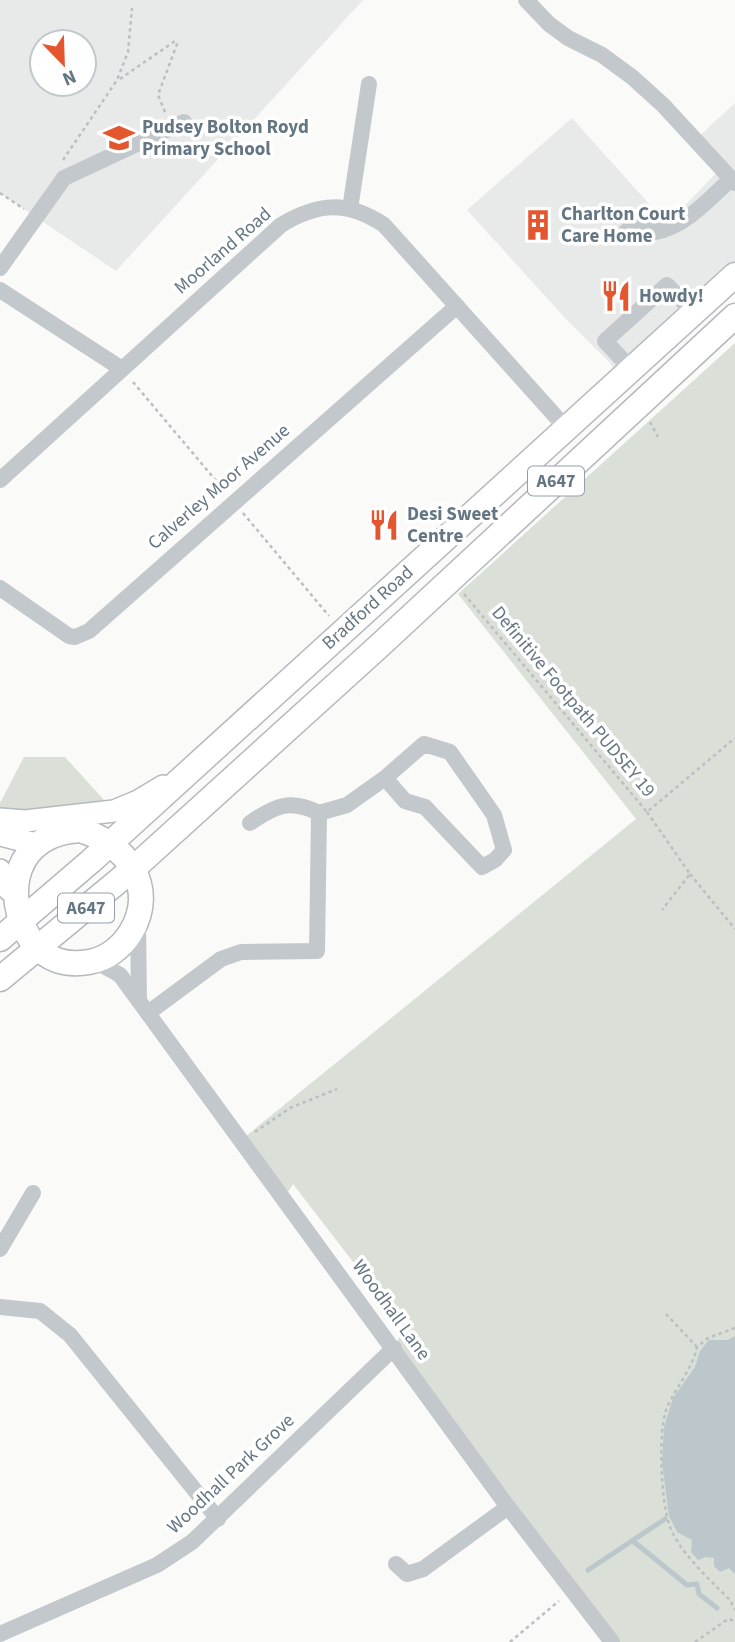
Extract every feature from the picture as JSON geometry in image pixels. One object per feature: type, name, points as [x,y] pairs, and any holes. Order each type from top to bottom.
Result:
[{"type":"highway","name":"Bradford Road","points":[[8,932],[110,844],[735,275]]},
{"type":"highway","name":"Bradford Road","points":[[0,979],[134,868],[735,316]]},
{"type":"highway","points":[[80,831],[110,844],[134,868],[141,890],[138,916],[125,942],[106,957],[82,963],[52,960],[38,948],[8,932],[12,913],[4,880],[36,844],[57,834],[80,831]]},
{"type":"main road","points":[[0,818],[25,821],[114,811],[138,801],[191,769]]},
{"type":"main road","points":[[0,835],[36,844]]},
{"type":"street","points":[[526,0],[549,24],[568,38],[602,55],[632,77],[663,105],[733,181],[669,230],[655,232],[647,224],[637,222],[625,233]]},
{"type":"street","points":[[350,209],[369,85]]},
{"type":"street","points":[[0,268],[64,178],[178,125]]},
{"type":"street","name":"Moorland Road","points":[[0,480],[281,225],[316,208],[350,209],[368,215],[384,225],[566,428]]},
{"type":"street","points":[[632,370],[605,341],[667,285],[694,313]]},
{"type":"street","points":[[1,291],[122,369]]},
{"type":"street","name":"Calverley Moor Avenue","points":[[0,588],[69,636],[75,637],[89,631],[457,306]]},
{"type":"street","points":[[250,823],[281,806],[293,804],[319,813],[347,806],[424,744],[450,752],[494,815],[504,850],[495,860],[482,867],[425,807],[405,801],[385,778]]},
{"type":"street","points":[[138,916],[144,1007],[221,958],[241,952],[317,951],[319,813]]},
{"type":"street","name":"Woodhall Lane","points":[[95,961],[120,975],[508,1507],[612,1642]]},
{"type":"street","points":[[0,1249],[33,1192]]},
{"type":"street","points":[[0,1307],[40,1311],[70,1335],[218,1519]]},
{"type":"street","name":"Woodhall Park Grove","points":[[0,1634],[157,1566],[192,1542],[394,1348]]},
{"type":"street","points":[[396,1564],[407,1574],[423,1569],[508,1507]]},
{"type":"path","points":[[56,170],[117,80],[128,52],[132,8]]},
{"type":"path","points":[[117,80],[175,41],[177,44],[158,95],[178,125]]},
{"type":"path","points":[[0,193],[36,217]]},
{"type":"path","points":[[647,416],[658,437]]},
{"type":"path","name":"Definitive Footpath PUDSEY 19","points":[[458,587],[647,812],[735,738]]},
{"type":"path","points":[[647,812],[690,874],[735,929]]},
{"type":"path","points":[[662,910],[690,874]]},
{"type":"path","points":[[240,1141],[290,1108],[337,1089]]},
{"type":"path","points":[[666,1314],[697,1347]]},
{"type":"path","points":[[735,1328],[708,1338],[697,1347],[694,1362],[665,1412],[661,1462],[669,1524],[684,1550],[730,1600],[735,1610]]},
{"type":"path","points":[[510,1642],[572,1590]]},
{"type":"path","points":[[695,1642],[728,1619],[735,1621]]},
{"type":"shaded area","name":"Pudsey Bolton Royd Primary School","points":[[0,0],[363,0],[116,271],[0,193]]},
{"type":"shaded area","points":[[735,103],[735,275],[621,380],[609,362],[467,210],[572,118],[667,224],[721,168],[696,139]]},
{"type":"shaded area","points":[[735,343],[735,1642],[612,1642],[394,1348],[404,1328],[293,1184],[284,1198],[240,1141],[636,819],[458,594]]},
{"type":"shaded area","points":[[24,757],[65,757],[114,811],[0,819],[0,803]]},
{"type":"shaded area","points":[[735,1336],[735,1574],[729,1568],[720,1572],[714,1566],[714,1558],[698,1560],[691,1552],[692,1540],[677,1532],[669,1516],[662,1462],[664,1427],[673,1398],[695,1367],[700,1351],[709,1340],[728,1340]]},
{"type":"waterway","points":[[588,1570],[665,1519]]},
{"type":"waterway","points":[[633,1541],[687,1585],[697,1584],[699,1594],[717,1608]]},
{"type":"place","name":"Pudsey Bolton Royd Primary School","points":[[119,138]]},
{"type":"place","name":"Charlton Court Care Home","points":[[538,225]]},
{"type":"place","name":"Howdy!","points":[[616,296]]},
{"type":"place","name":"Desi Sweet Centre","points":[[384,525]]}]
